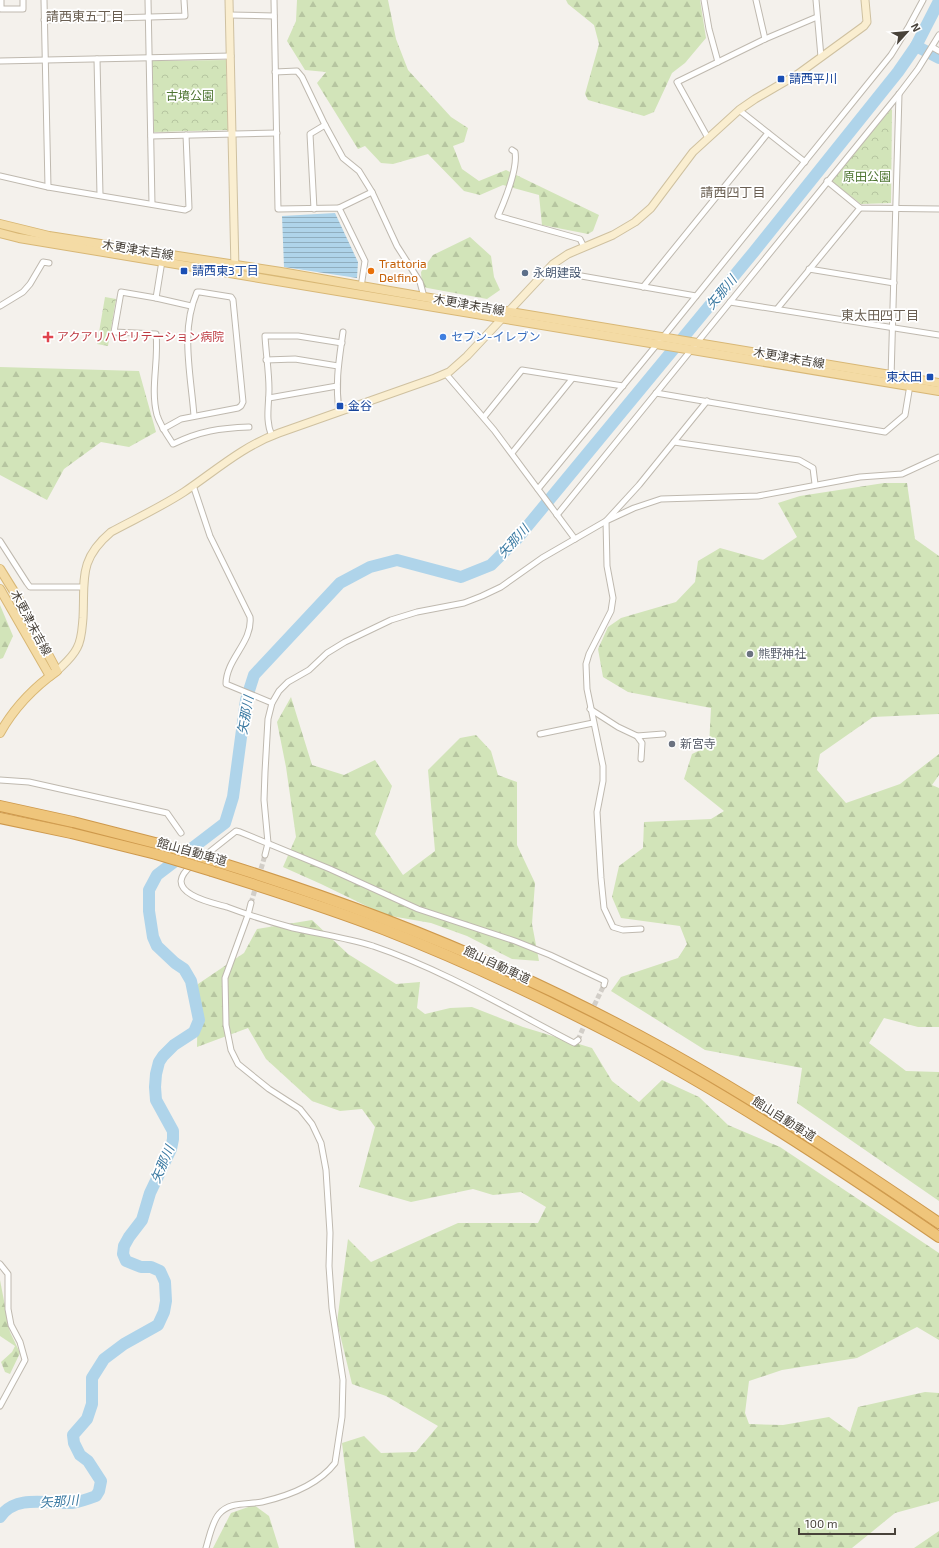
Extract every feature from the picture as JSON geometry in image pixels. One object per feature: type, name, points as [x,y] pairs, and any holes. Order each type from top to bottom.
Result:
[{"type":"highway","name":"館山自動車道","points":[[0,806],[107,830],[163,845],[294,885],[385,918],[483,959],[614,1022],[682,1059],[840,1156],[939,1223]]},
{"type":"highway","name":"館山自動車道","points":[[0,818],[106,841],[212,870],[290,896],[414,942],[479,970],[608,1032],[669,1065],[834,1165],[939,1236]]},
{"type":"main road","name":"木更津末吉線","points":[[0,224],[49,236],[502,318],[657,344],[694,346],[891,379],[939,391]]},
{"type":"main road","name":"木更津末吉線","points":[[0,233],[19,238],[162,262],[235,269],[424,297],[663,337],[694,346]]},
{"type":"main road","name":"木更津末吉線","points":[[911,383],[939,384]]},
{"type":"main road","name":"木更津末吉線","points":[[0,569],[18,598],[53,674]]},
{"type":"main road","name":"木更津末吉線","points":[[0,589],[53,674]]},
{"type":"main road","points":[[0,733],[9,716],[25,698],[53,674]]},
{"type":"street","points":[[1,0],[1,9],[22,9],[22,0]]},
{"type":"street","points":[[44,0],[48,186]]},
{"type":"street","points":[[148,0],[152,204]]},
{"type":"street","points":[[44,20],[184,16],[184,0]]},
{"type":"street","points":[[229,0],[235,269]]},
{"type":"street","points":[[274,0],[278,209],[339,208],[372,192]]},
{"type":"street","points":[[704,0],[709,29],[718,62]]},
{"type":"street","points":[[756,0],[765,40]]},
{"type":"street","points":[[816,0],[821,57]]},
{"type":"street","points":[[53,674],[70,658],[77,648],[81,638],[85,568],[88,559],[102,540],[111,532],[182,493],[246,448],[272,436],[339,411],[446,374],[468,356],[547,270],[562,258],[613,235],[646,214],[686,160],[739,110],[798,74],[864,26],[867,22],[866,0]]},
{"type":"street","points":[[539,491],[622,386],[891,55],[923,0]]},
{"type":"street","points":[[230,15],[274,16]]},
{"type":"street","points":[[708,138],[677,82],[817,17]]},
{"type":"street","points":[[555,513],[694,346],[898,94],[939,35]]},
{"type":"street","points":[[930,50],[939,51]]},
{"type":"street","points":[[0,61],[230,56]]},
{"type":"street","points":[[97,59],[100,195]]},
{"type":"street","points":[[275,72],[298,71],[302,77],[343,158],[360,171],[372,192],[397,246],[420,282],[424,297]]},
{"type":"street","points":[[891,379],[898,94]]},
{"type":"street","points":[[739,110],[805,162]]},
{"type":"street","points":[[314,209],[310,134],[325,125]]},
{"type":"street","points":[[151,136],[277,132]]},
{"type":"street","points":[[643,287],[768,133]]},
{"type":"street","points":[[0,176],[185,210],[189,208],[186,135]]},
{"type":"street","points":[[512,150],[515,152],[515,159],[510,187],[498,216],[580,239],[584,247]]},
{"type":"street","points":[[827,181],[860,208],[939,209]]},
{"type":"street","points":[[339,208],[365,261],[361,287]]},
{"type":"street","points":[[777,309],[860,208]]},
{"type":"street","points":[[0,306],[23,292],[30,284],[43,262],[49,263]]},
{"type":"street","points":[[156,298],[162,262]]},
{"type":"street","points":[[809,269],[894,282]]},
{"type":"street","points":[[547,270],[696,296]]},
{"type":"street","points":[[191,306],[121,292],[114,332],[156,334],[157,349],[154,390],[157,415],[163,429],[173,444],[192,435],[223,428],[249,428]]},
{"type":"street","points":[[163,429],[181,419],[238,408],[241,406],[243,402],[234,300],[231,297],[197,292],[191,306],[187,337],[194,416]]},
{"type":"street","points":[[730,302],[939,335]]},
{"type":"street","points":[[339,411],[336,386],[344,332]]},
{"type":"street","points":[[272,436],[268,419],[269,388],[265,336],[298,336],[342,343]]},
{"type":"street","points":[[266,360],[295,359],[338,366]]},
{"type":"street","points":[[484,417],[522,370],[622,386]]},
{"type":"street","points":[[446,374],[484,417],[575,539]]},
{"type":"street","points":[[512,453],[572,379]]},
{"type":"street","points":[[656,392],[885,432],[905,415],[911,383]]},
{"type":"street","points":[[269,398],[336,386]]},
{"type":"street","points":[[641,929],[623,930],[613,927],[604,908],[597,812],[603,781],[603,766],[590,709],[587,689],[586,664],[589,654],[611,611],[614,598],[606,566],[606,521],[639,485],[706,401]]},
{"type":"street","points":[[674,442],[799,460],[813,468],[815,484]]},
{"type":"street","points":[[266,855],[268,843],[264,800],[268,719],[272,703],[279,690],[288,682],[309,670],[327,653],[344,642],[390,620],[417,612],[464,603],[482,596],[501,587],[542,558],[606,521],[634,508],[661,499],[758,496],[815,484],[860,477],[902,474],[939,457]]},
{"type":"street","points":[[193,485],[210,536],[250,617],[248,632],[227,674],[226,684],[272,703]]},
{"type":"street","points":[[0,541],[30,587],[83,586]]},
{"type":"street","points":[[590,709],[618,727],[637,736],[642,743],[640,759]]},
{"type":"street","points":[[540,734],[593,723]]},
{"type":"street","points":[[637,736],[663,734]]},
{"type":"street","points":[[0,780],[29,782],[167,813],[181,833]]},
{"type":"street","points":[[578,1040],[574,1043],[510,1010],[467,985],[407,959],[355,941],[292,927],[248,915],[193,896],[182,886],[181,877],[188,869],[236,831],[330,869],[418,909],[464,925],[494,933],[550,955],[605,981],[604,985]]},
{"type":"street","points":[[206,1548],[216,1520],[219,1514],[225,1509],[239,1504],[261,1502],[287,1495],[318,1479],[335,1464],[343,1403],[343,1380],[330,1291],[330,1233],[326,1170],[321,1143],[312,1124],[300,1109],[269,1089],[238,1064],[233,1055],[228,1037],[226,1025],[225,978],[251,903]]},
{"type":"street","points":[[0,1264],[8,1274],[8,1309],[11,1325],[20,1342],[25,1360],[0,1406]]},
{"type":"green space","points":[[297,0],[388,0],[396,39],[408,70],[451,117],[468,128],[464,142],[453,146],[462,169],[479,181],[506,170],[599,215],[593,231],[588,234],[542,225],[539,195],[503,185],[480,195],[464,191],[428,154],[393,164],[381,163],[365,146],[358,149],[317,83],[326,72],[305,70],[287,41],[296,21]]},
{"type":"green space","points":[[566,0],[700,0],[706,38],[685,63],[672,73],[654,112],[644,116],[588,100],[585,94],[599,44],[594,25],[568,4]]},
{"type":"green space","name":"古墳公園","points":[[226,60],[228,130],[154,132],[152,61]]},
{"type":"green space","name":"原田公園","points":[[891,109],[891,203],[861,204],[832,182],[832,179]]},
{"type":"green space","points":[[470,237],[491,256],[494,277],[500,290],[487,299],[422,287],[421,272],[433,255]]},
{"type":"green space","points":[[105,297],[116,299],[108,346],[97,344]]},
{"type":"green space","points":[[0,367],[139,371],[156,432],[129,447],[101,442],[64,469],[47,500],[0,475]]},
{"type":"green space","points":[[884,483],[907,483],[915,539],[939,556],[939,714],[873,717],[820,754],[817,770],[846,803],[900,784],[939,754],[939,775],[932,785],[939,788],[939,1027],[918,1027],[884,1018],[869,1043],[906,1071],[939,1072],[939,1201],[797,1103],[802,1068],[705,1050],[611,991],[621,977],[678,958],[687,944],[680,926],[621,918],[612,897],[619,866],[643,848],[644,822],[711,819],[724,811],[684,779],[692,754],[709,746],[711,708],[628,692],[603,677],[598,649],[608,627],[621,618],[676,602],[695,582],[698,561],[720,548],[763,560],[797,537],[778,503],[800,496]]},
{"type":"green space","points":[[0,605],[13,636],[3,658],[0,659]]},
{"type":"green space","points":[[291,697],[312,765],[344,775],[375,760],[392,786],[375,834],[403,875],[435,851],[428,770],[460,738],[476,735],[491,751],[498,775],[517,782],[517,845],[535,883],[532,924],[539,961],[512,959],[467,936],[431,923],[385,915],[283,867],[296,837],[286,767],[277,722]]},
{"type":"green space","points":[[312,920],[348,954],[396,984],[420,982],[417,1008],[425,1014],[450,1008],[472,1007],[523,1027],[592,1048],[612,1081],[639,1102],[662,1080],[699,1097],[728,1125],[780,1147],[939,1253],[939,1340],[917,1327],[857,1358],[782,1370],[749,1381],[745,1413],[749,1424],[783,1425],[829,1417],[850,1432],[858,1407],[925,1392],[939,1393],[939,1501],[895,1513],[852,1548],[355,1548],[342,1443],[364,1436],[381,1453],[416,1452],[438,1426],[386,1396],[352,1384],[337,1322],[348,1239],[371,1262],[458,1223],[538,1223],[546,1207],[521,1192],[493,1195],[473,1189],[411,1202],[359,1187],[375,1127],[362,1109],[340,1111],[312,1101],[266,1059],[248,1028],[197,1047],[198,984],[244,953],[257,929]]},
{"type":"green space","points":[[0,1280],[10,1332],[20,1353],[10,1374],[5,1372],[1,1362],[12,1352],[15,1346],[0,1336]]},
{"type":"green space","points":[[254,1505],[269,1516],[279,1548],[213,1548],[231,1513]]},
{"type":"green space","points":[[939,1531],[939,1548],[914,1548]]},
{"type":"water","points":[[335,213],[358,262],[357,278],[284,267],[282,216]]},
{"type":"waterway","name":"矢那川","points":[[0,1517],[15,1505],[23,1503],[72,1503],[96,1496],[99,1491],[101,1481],[88,1461],[80,1455],[74,1443],[73,1435],[87,1419],[92,1404],[92,1378],[104,1359],[124,1344],[158,1325],[164,1312],[166,1301],[165,1282],[160,1271],[151,1267],[141,1267],[126,1261],[123,1254],[124,1246],[129,1237],[142,1220],[150,1193],[171,1149],[173,1139],[173,1131],[156,1100],[156,1074],[159,1062],[174,1045],[194,1032],[199,1020],[191,981],[184,969],[175,963],[157,946],[153,937],[149,911],[149,890],[157,875],[225,823],[233,797],[246,700],[254,675],[340,583],[370,567],[397,560],[461,577],[491,565],[516,540],[753,253],[898,72],[916,46],[939,1]]},
{"type":"waterway","points":[[916,46],[939,58]]},
{"type":"tunnel","points":[[259,876],[265,855]]},
{"type":"tunnel","points":[[251,903],[257,883]]},
{"type":"tunnel","points":[[591,1012],[604,985]]},
{"type":"tunnel","points":[[578,1040],[587,1019]]},
{"type":"place","name":"請西平川","points":[[781,79]]},
{"type":"place","name":"請西東3丁目","points":[[184,271]]},
{"type":"place","name":"Trattoria Delfino","points":[[371,271]]},
{"type":"place","name":"永朗建設","points":[[525,273]]},
{"type":"place","name":"アクアリハビリテーション病院","points":[[48,337]]},
{"type":"place","name":"セブン-イレブン","points":[[443,337]]},
{"type":"place","name":"東太田","points":[[930,377]]},
{"type":"place","name":"金谷","points":[[340,406]]},
{"type":"place","name":"熊野神社","points":[[750,654]]},
{"type":"place","name":"新宮寺","points":[[672,744]]},
{"type":"district","name":"請西東五丁目","points":[[85,16]]},
{"type":"district","name":"請西四丁目","points":[[733,192]]},
{"type":"district","name":"東太田四丁目","points":[[880,315]]}]
